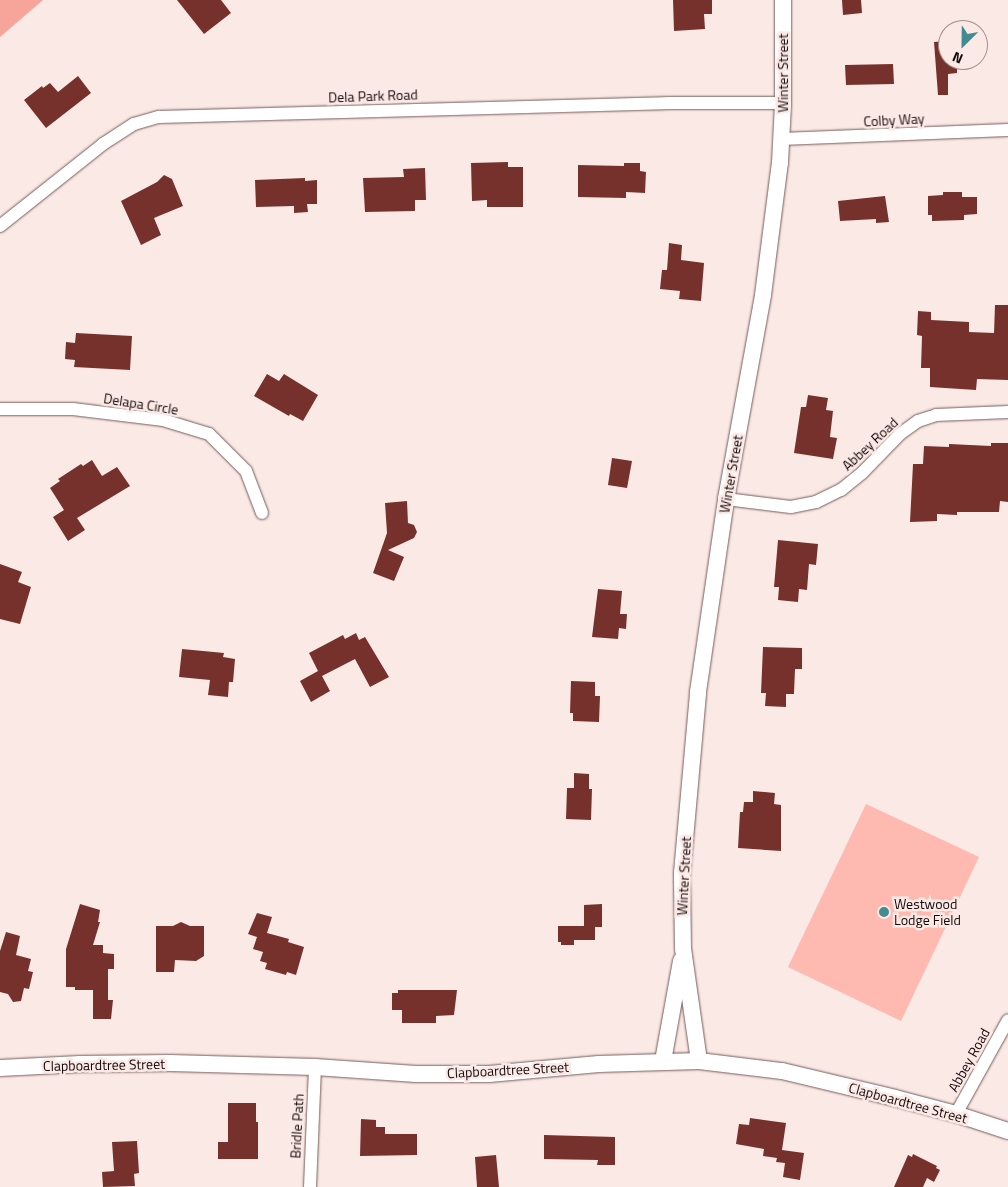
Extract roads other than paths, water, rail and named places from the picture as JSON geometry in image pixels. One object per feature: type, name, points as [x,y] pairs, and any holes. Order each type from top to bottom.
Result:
[{"type":"street","name":"Winter Street","points":[[699,1061],[683,949],[682,873],[698,701],[726,500],[764,295],[780,163],[783,103],[783,0]]},
{"type":"street","name":"Dela Park Road","points":[[0,226],[103,144],[134,124],[159,117],[669,103],[783,103]]},
{"type":"street","name":"Colby Way","points":[[781,139],[1008,130]]},
{"type":"street","name":"Delapa Circle","points":[[0,409],[73,409],[163,420],[209,434],[246,471],[262,513]]},
{"type":"street","name":"Abbey Road","points":[[726,500],[791,507],[816,502],[841,490],[862,473],[900,434],[918,421],[936,415],[1008,412]]},
{"type":"street","name":"Winter Street","points":[[663,1061],[683,949]]},
{"type":"street","name":"Abbey Road","points":[[956,1114],[1008,1020]]},
{"type":"street","name":"Clapboardtree Street","points":[[0,1068],[72,1064],[170,1063],[315,1067],[416,1074],[489,1074],[663,1061],[699,1061],[782,1072],[956,1114],[1008,1131]]},
{"type":"street","name":"Bridle Path","points":[[310,1187],[315,1067]]},
{"type":"place","name":"Westwood Lodge Field","points":[[884,912]]}]
